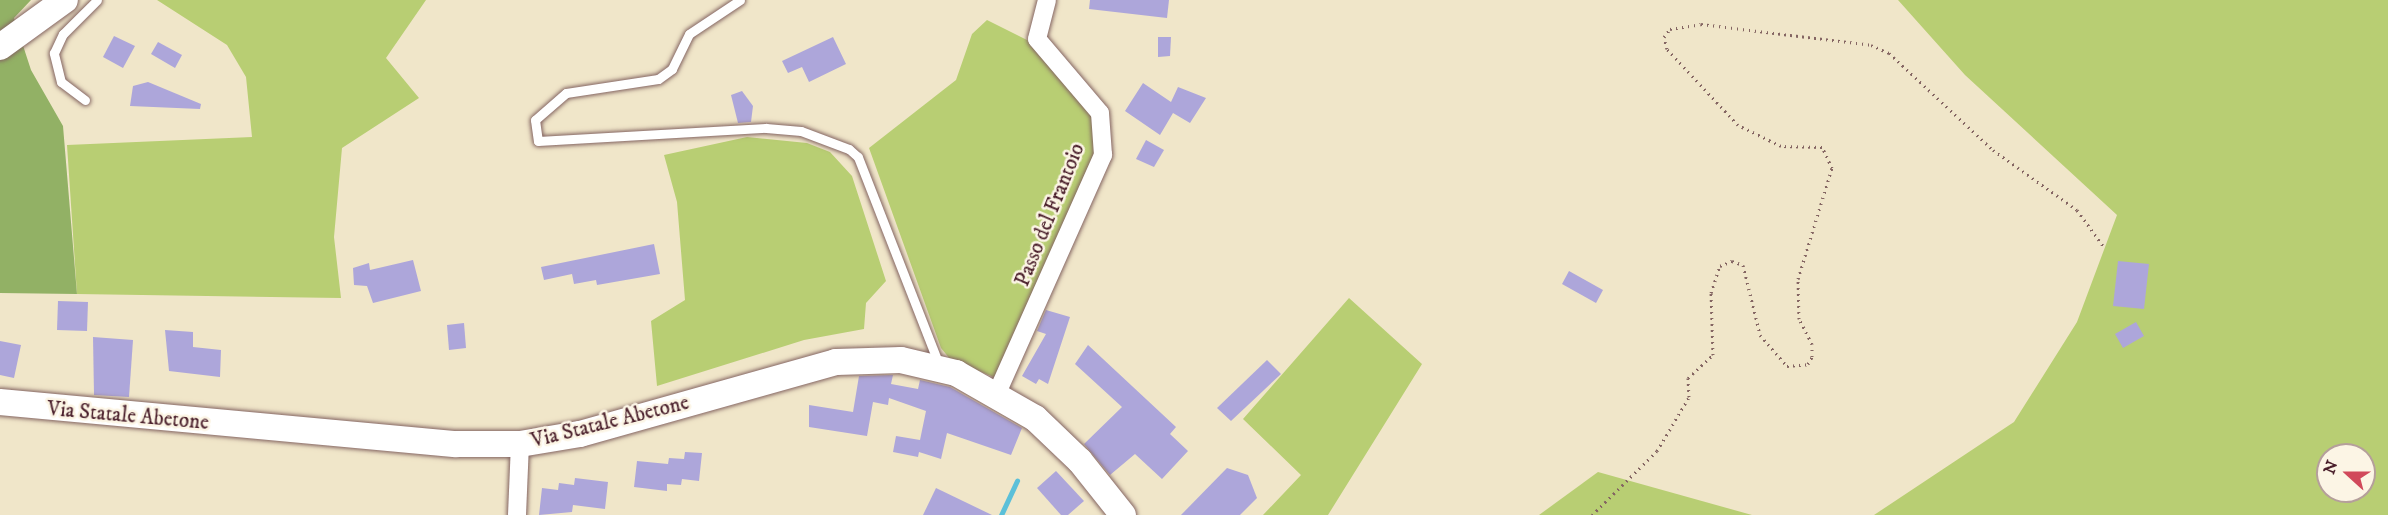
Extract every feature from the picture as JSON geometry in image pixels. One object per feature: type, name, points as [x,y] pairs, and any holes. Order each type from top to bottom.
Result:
[{"type":"main road","points":[[0,47],[64,0]]},
{"type":"main road","name":"Via Statale Abetone","points":[[0,402],[456,444],[520,444],[580,434],[836,362],[878,358],[940,367],[997,393],[1057,436],[1123,515]]},
{"type":"street","name":"Passo del Frantoio","points":[[997,393],[1103,155],[1100,113],[1037,39],[1047,0]]},
{"type":"street","points":[[517,515],[520,444]]},
{"type":"lane","points":[[85,100],[61,82],[54,53],[63,34],[98,0]]},
{"type":"lane","points":[[740,0],[689,34],[672,69],[658,79],[566,93],[535,120],[538,141],[766,128],[801,131],[849,149],[858,157],[940,367]]},
{"type":"path","points":[[1592,515],[1657,451],[1689,397],[1688,378],[1713,355],[1711,293],[1720,266],[1732,261],[1743,266],[1760,335],[1786,366],[1808,364],[1812,357],[1812,344],[1798,319],[1798,279],[1832,168],[1822,147],[1781,146],[1738,125],[1667,49],[1664,37],[1670,29],[1701,24],[1871,45],[1889,53],[1992,150],[2077,210],[2104,247]]},
{"type":"green space","points":[[0,0],[31,0],[14,18],[31,70],[63,126],[77,294],[0,293]]},
{"type":"green space","points":[[157,0],[426,0],[386,58],[419,98],[342,148],[334,237],[341,298],[77,294],[67,145],[252,137],[246,77],[227,45]]},
{"type":"green space","points":[[1898,0],[2388,0],[2388,515],[1874,515],[2014,422],[2077,322],[2117,215],[1965,75]]},
{"type":"green space","points":[[987,20],[1029,41],[1092,110],[1094,153],[996,378],[950,359],[941,348],[869,148],[956,80],[972,34]]},
{"type":"green space","points":[[747,137],[807,143],[830,152],[852,176],[886,281],[866,303],[864,329],[804,340],[657,386],[651,321],[685,300],[677,202],[664,155]]},
{"type":"green space","points":[[1349,298],[1422,364],[1328,515],[1263,515],[1301,475],[1243,419]]},
{"type":"green space","points":[[1598,472],[1752,515],[1539,515]]},
{"type":"building","points":[[1090,0],[1169,0],[1167,18],[1089,9]]},
{"type":"building","points":[[114,36],[135,46],[123,68],[103,57]]},
{"type":"building","points":[[833,37],[846,64],[809,82],[802,67],[788,73],[782,61]]},
{"type":"building","points":[[1158,37],[1171,37],[1170,56],[1158,57]]},
{"type":"building","points":[[158,42],[182,55],[175,68],[151,54]]},
{"type":"building","points":[[148,82],[201,104],[200,109],[130,106],[133,86]]},
{"type":"building","points":[[1143,83],[1171,102],[1178,87],[1206,98],[1190,123],[1173,113],[1160,135],[1125,111]]},
{"type":"building","points":[[742,91],[753,106],[751,122],[738,123],[731,95]]},
{"type":"building","points":[[1146,140],[1164,150],[1154,167],[1136,159]]},
{"type":"building","points":[[654,244],[660,274],[597,285],[596,280],[574,284],[572,274],[544,280],[541,267]]},
{"type":"building","points":[[413,260],[421,291],[373,303],[367,286],[354,285],[353,268],[369,263],[370,270]]},
{"type":"building","points":[[2118,261],[2149,264],[2144,309],[2113,306]]},
{"type":"building","points":[[1569,271],[1603,290],[1596,303],[1562,284]]},
{"type":"building","points":[[58,301],[88,302],[87,331],[57,330]]},
{"type":"building","points":[[1046,310],[1070,317],[1048,384],[1039,379],[1036,384],[1022,376],[1046,334],[1037,331]]},
{"type":"building","points":[[2136,322],[2144,336],[2123,348],[2115,334]]},
{"type":"building","points":[[464,323],[466,348],[449,350],[447,325]]},
{"type":"building","points":[[165,330],[193,332],[193,347],[221,350],[220,377],[169,371]]},
{"type":"building","points":[[93,337],[133,340],[129,397],[94,395]]},
{"type":"building","points":[[0,341],[21,345],[14,378],[0,375]]},
{"type":"building","points":[[1088,345],[1176,427],[1170,434],[1188,451],[1162,479],[1135,454],[1110,475],[1084,444],[1122,407],[1075,364]]},
{"type":"building","points":[[1267,360],[1281,374],[1231,421],[1217,408]]},
{"type":"building","points":[[893,375],[891,384],[918,389],[920,380],[950,387],[1022,428],[1011,455],[947,433],[941,459],[919,452],[918,457],[893,452],[896,436],[920,440],[926,411],[889,398],[888,405],[873,402],[867,436],[809,427],[809,405],[853,412],[859,376]]},
{"type":"building","points":[[685,452],[702,453],[699,481],[682,479],[681,485],[667,484],[667,491],[634,487],[637,461],[668,464],[669,458],[684,459]]},
{"type":"building","points":[[1227,468],[1248,475],[1257,498],[1240,515],[1181,515]]},
{"type":"building","points":[[1056,471],[1084,501],[1068,515],[1061,515],[1037,488]]},
{"type":"building","points":[[575,478],[608,482],[605,509],[573,505],[572,512],[539,515],[542,488],[558,490],[559,483],[574,485]]},
{"type":"building","points":[[936,488],[992,515],[923,515]]},
{"type":"waterway","points":[[1001,515],[1017,480]]}]
